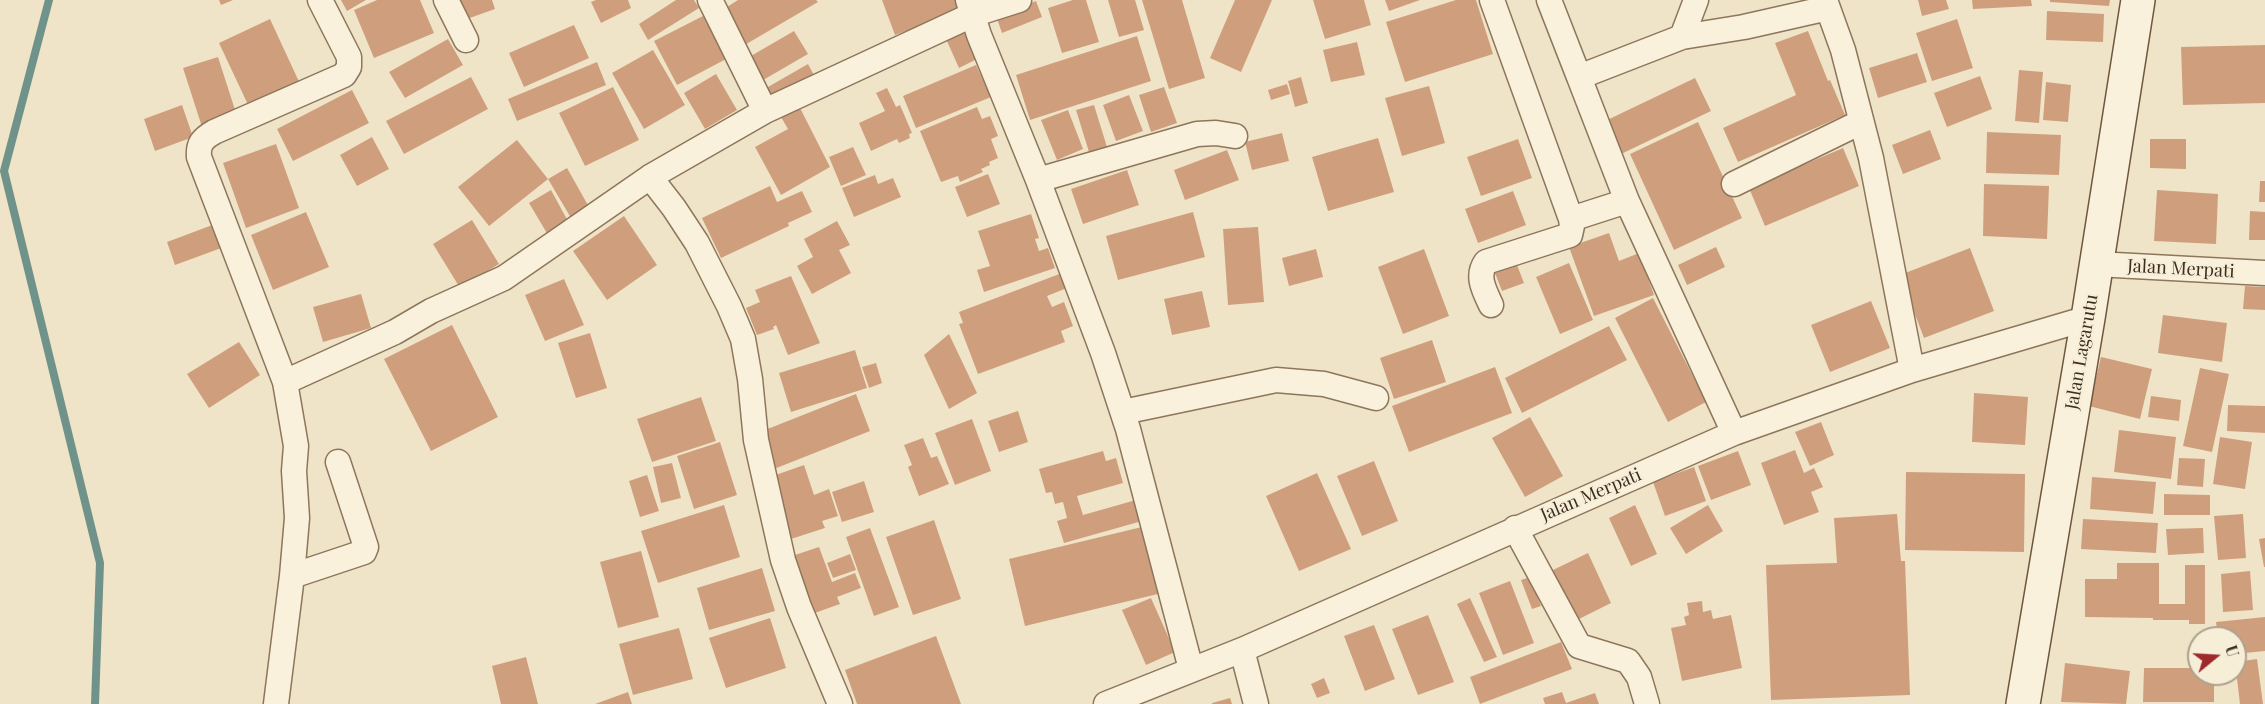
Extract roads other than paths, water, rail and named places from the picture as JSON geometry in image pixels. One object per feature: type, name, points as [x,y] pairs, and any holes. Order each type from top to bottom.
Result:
[{"type":"street","points":[[276,704],[297,518],[294,471],[296,446],[285,382],[221,219],[198,151],[200,143],[213,132],[344,75],[349,67],[349,57],[320,0]]},
{"type":"street","points":[[446,0],[466,40]]},
{"type":"street","points":[[710,0],[765,111]]},
{"type":"street","points":[[285,382],[395,332],[431,311],[504,278],[650,177],[765,111],[970,7],[1019,0]]},
{"type":"street","points":[[1491,305],[1482,285],[1480,269],[1486,262],[1570,235],[1572,226],[1492,0]]},
{"type":"street","points":[[1549,0],[1627,201],[1734,433]]},
{"type":"street","points":[[1682,37],[1696,0]]},
{"type":"street","name":"Jalan Lagarutu","points":[[2023,704],[2088,318],[2138,0]]},
{"type":"street","points":[[1579,77],[1682,37],[1744,27],[1827,4],[1843,50],[1871,158],[1912,370]]},
{"type":"street","points":[[970,7],[1038,180],[1123,412],[1191,669]]},
{"type":"street","points":[[1734,184],[1861,122]]},
{"type":"street","points":[[1038,180],[1197,134],[1216,133],[1234,136]]},
{"type":"street","points":[[650,177],[697,243],[743,339],[750,379],[756,440],[783,560],[799,607],[840,704]]},
{"type":"street","points":[[1571,219],[1627,201]]},
{"type":"street","name":"Jalan Merpati","points":[[2096,264],[2265,273]]},
{"type":"street","name":"Jalan Merpati","points":[[1106,704],[1130,699],[1191,669],[1242,650],[1734,433],[1912,370],[2088,318]]},
{"type":"street","points":[[1123,412],[1276,380],[1324,384],[1376,399]]},
{"type":"street","points":[[292,576],[364,552],[366,548],[338,462]]},
{"type":"street","points":[[1515,528],[1579,646],[1628,661],[1639,677],[1647,704]]},
{"type":"street","points":[[1242,650],[1256,704]]},
{"type":"waterway","points":[[49,0],[4,171],[100,563],[95,704]]}]
